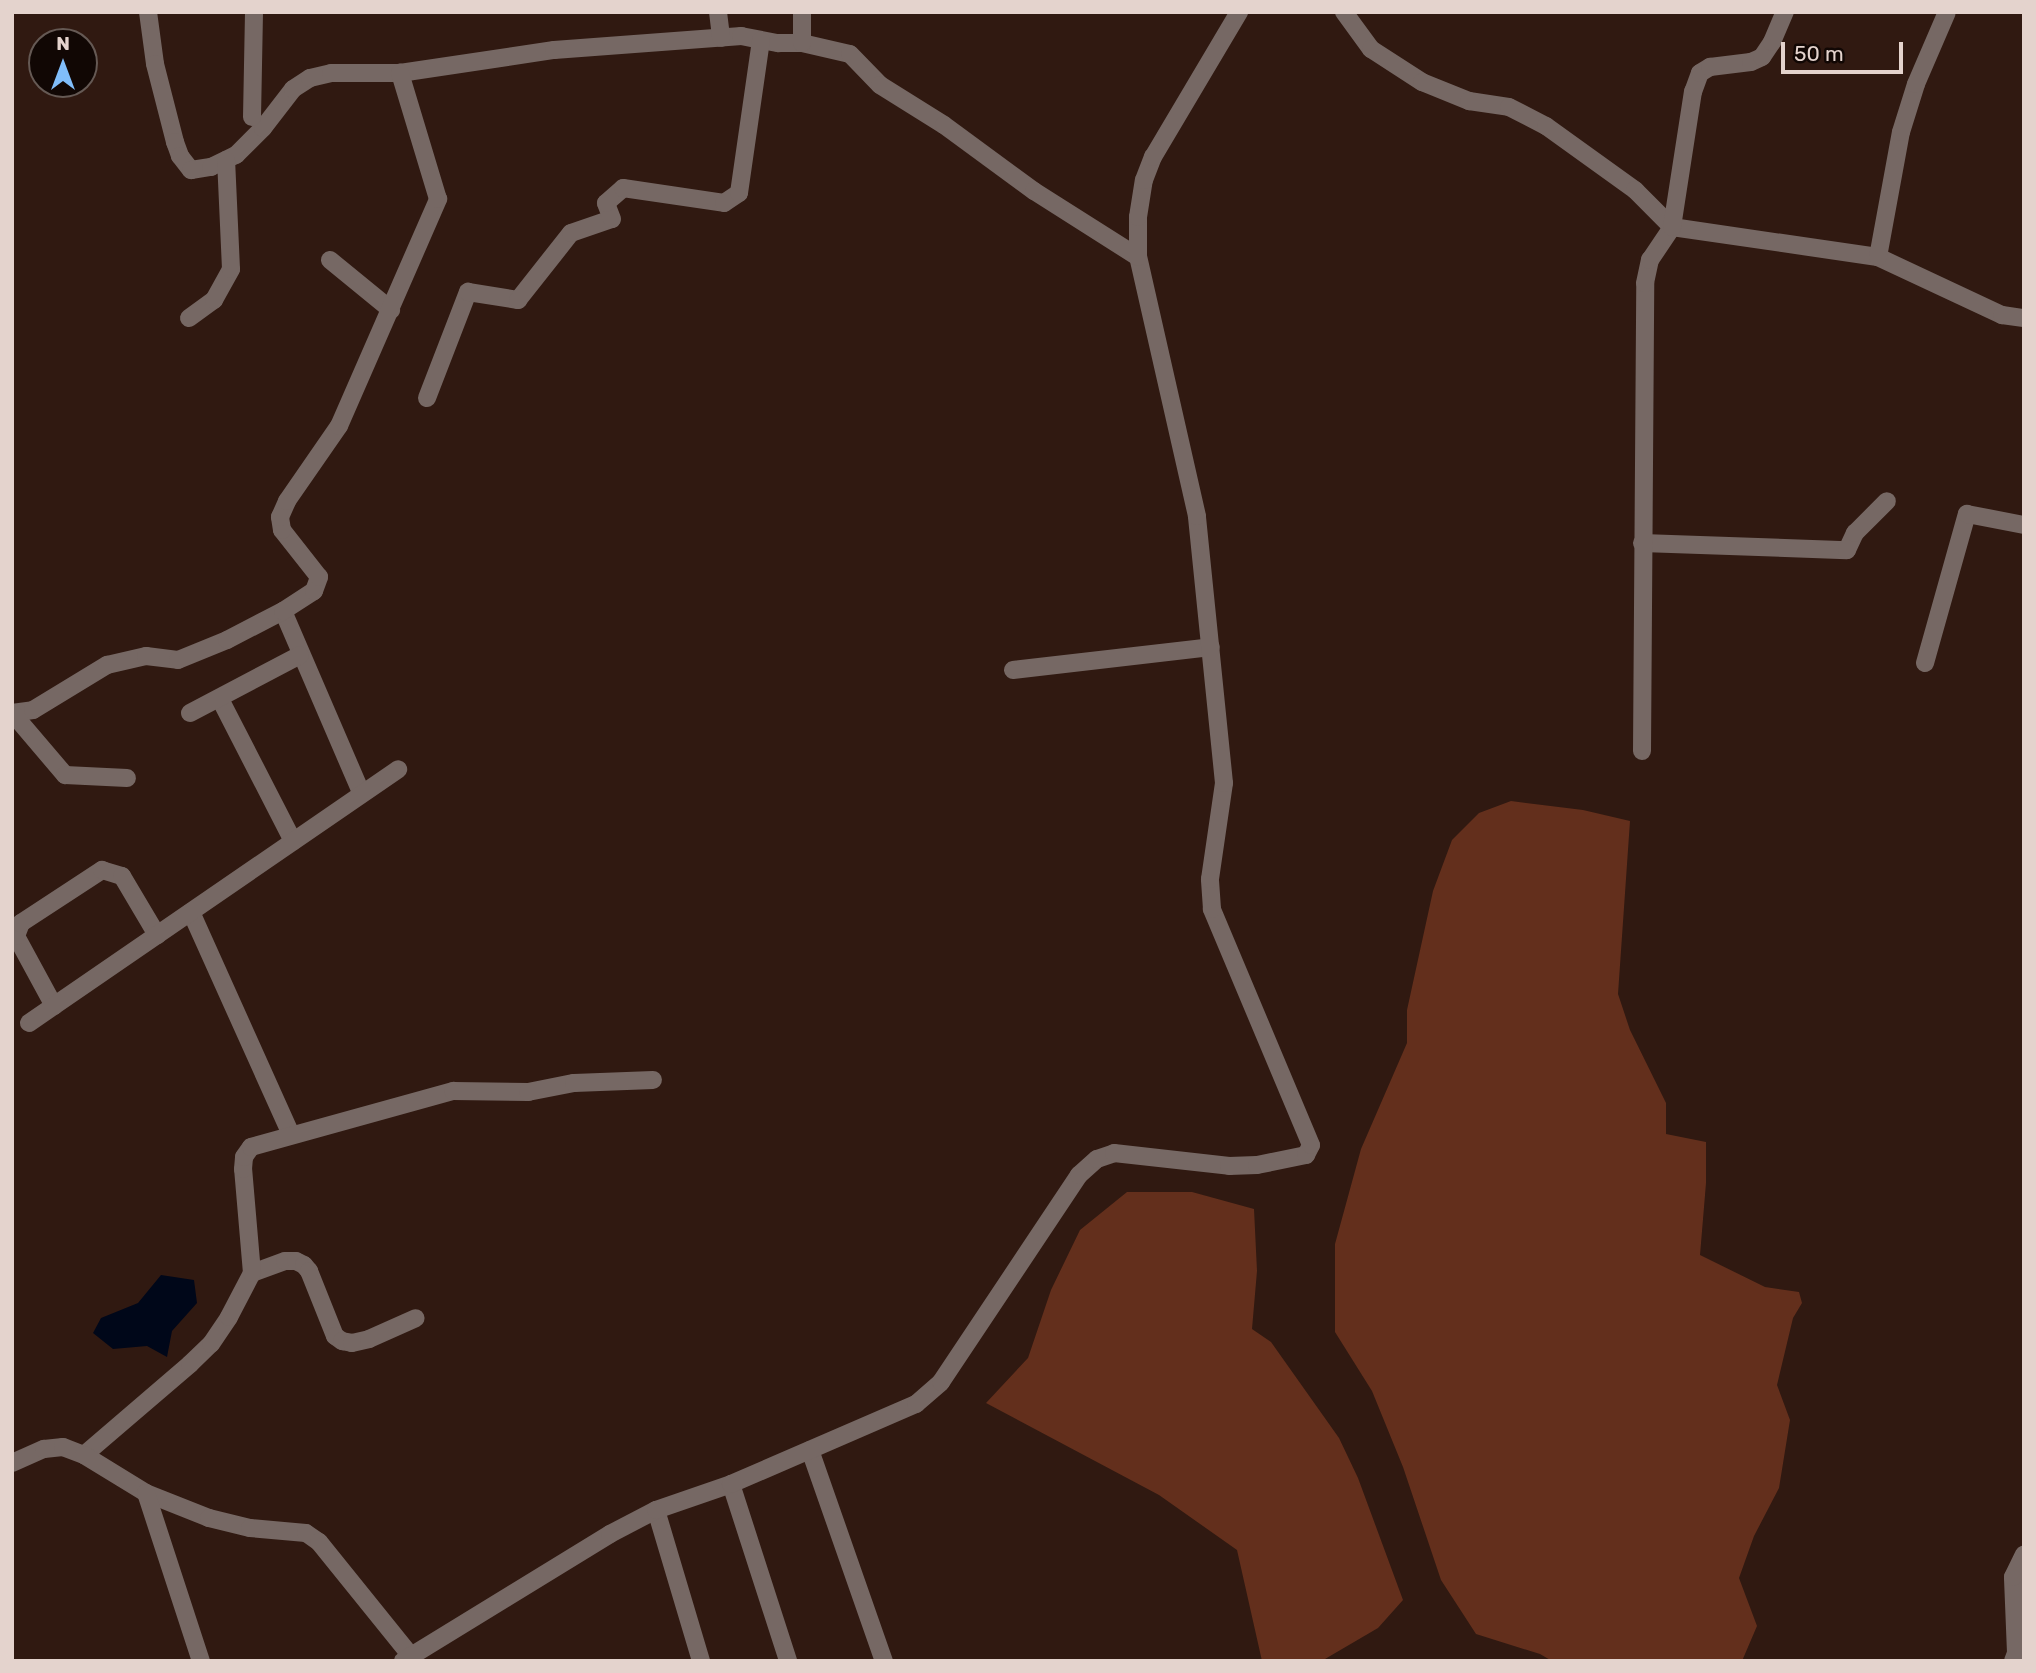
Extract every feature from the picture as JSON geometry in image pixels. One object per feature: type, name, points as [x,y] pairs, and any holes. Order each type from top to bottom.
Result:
[{"type":"street","points":[[148,12],[155,64],[180,156],[191,170],[211,167],[236,155],[263,128],[293,89],[310,78],[331,73],[400,73],[554,50],[741,36],[761,41],[802,43],[850,54],[880,85],[944,125],[1034,191],[1138,257]]},
{"type":"street","points":[[252,117],[254,12]]},
{"type":"street","points":[[718,12],[721,38]]},
{"type":"street","points":[[802,12],[802,43]]},
{"type":"street","points":[[12,1463],[44,1449],[63,1447],[85,1455],[146,1493],[209,1518],[250,1528],[306,1534],[319,1542],[407,1658],[610,1534],[656,1510],[731,1484],[916,1404],[941,1382],[1079,1175],[1097,1159],[1114,1153],[1229,1166],[1257,1165],[1306,1156],[1311,1145],[1212,909],[1210,879],[1223,783],[1197,516],[1138,257],[1138,217],[1144,180],[1153,157],[1239,12]]},
{"type":"street","points":[[1344,12],[1371,49],[1422,82],[1469,101],[1509,107],[1546,126],[1634,190],[1672,227],[1878,257],[2002,315],[2024,318]]},
{"type":"street","points":[[1642,751],[1645,283],[1650,260],[1672,227],[1693,92],[1700,73],[1710,67],[1751,62],[1762,57],[1772,43],[1785,12]]},
{"type":"street","points":[[1878,257],[1901,132],[1916,84],[1947,12]]},
{"type":"street","points":[[427,398],[468,292],[518,300],[571,233],[612,219],[607,202],[623,188],[724,202],[739,193],[761,41]]},
{"type":"street","points":[[127,778],[65,775],[13,714],[33,710],[107,665],[146,656],[178,660],[227,640],[283,611],[314,591],[318,577],[282,530],[280,517],[287,501],[339,426],[438,199],[400,73]]},
{"type":"street","points":[[189,318],[214,300],[231,269],[226,160]]},
{"type":"street","points":[[330,260],[391,310]]},
{"type":"street","points":[[1642,543],[1847,550],[1854,533],[1887,501]]},
{"type":"street","points":[[1925,663],[1967,514],[2024,525]]},
{"type":"street","points":[[283,611],[362,794]]},
{"type":"street","points":[[1013,670],[1211,647]]},
{"type":"street","points":[[190,713],[300,655]]},
{"type":"street","points":[[220,699],[293,841]]},
{"type":"street","points":[[29,1023],[398,769]]},
{"type":"street","points":[[54,1006],[16,936],[21,923],[102,870],[122,876],[157,934]]},
{"type":"street","points":[[191,912],[291,1134]]},
{"type":"street","points":[[85,1455],[211,1343],[252,1273],[244,1157],[251,1147],[453,1091],[528,1092],[574,1083],[653,1080]]},
{"type":"street","points":[[252,1273],[285,1261],[296,1261],[304,1265],[309,1271],[335,1336],[342,1341],[352,1343],[369,1339],[416,1318]]},
{"type":"street","points":[[810,1450],[884,1661]]},
{"type":"street","points":[[731,1484],[788,1661]]},
{"type":"street","points":[[146,1493],[201,1661]]},
{"type":"street","points":[[656,1510],[701,1661]]},
{"type":"street","points":[[2013,1661],[2016,1653],[2013,1577],[2024,1554]]},
{"type":"shaded area","points":[[1511,801],[1583,810],[1630,821],[1618,994],[1630,1030],[1666,1103],[1666,1134],[1706,1142],[1706,1183],[1700,1255],[1765,1287],[1799,1292],[1802,1303],[1793,1318],[1777,1385],[1790,1420],[1779,1488],[1754,1536],[1739,1578],[1757,1626],[1742,1661],[1552,1661],[1540,1654],[1476,1634],[1441,1580],[1403,1467],[1372,1391],[1335,1332],[1335,1244],[1361,1149],[1407,1043],[1407,1010],[1433,891],[1452,840],[1479,813]]},
{"type":"shaded area","points":[[1127,1192],[1192,1192],[1254,1209],[1257,1271],[1252,1329],[1271,1342],[1339,1438],[1358,1478],[1403,1600],[1378,1628],[1325,1659],[1262,1661],[1237,1550],[1159,1495],[986,1403],[1028,1358],[1051,1290],[1080,1230]]},
{"type":"water","points":[[161,1275],[194,1280],[197,1303],[172,1331],[167,1357],[147,1346],[113,1349],[93,1333],[101,1318],[138,1303]]}]
